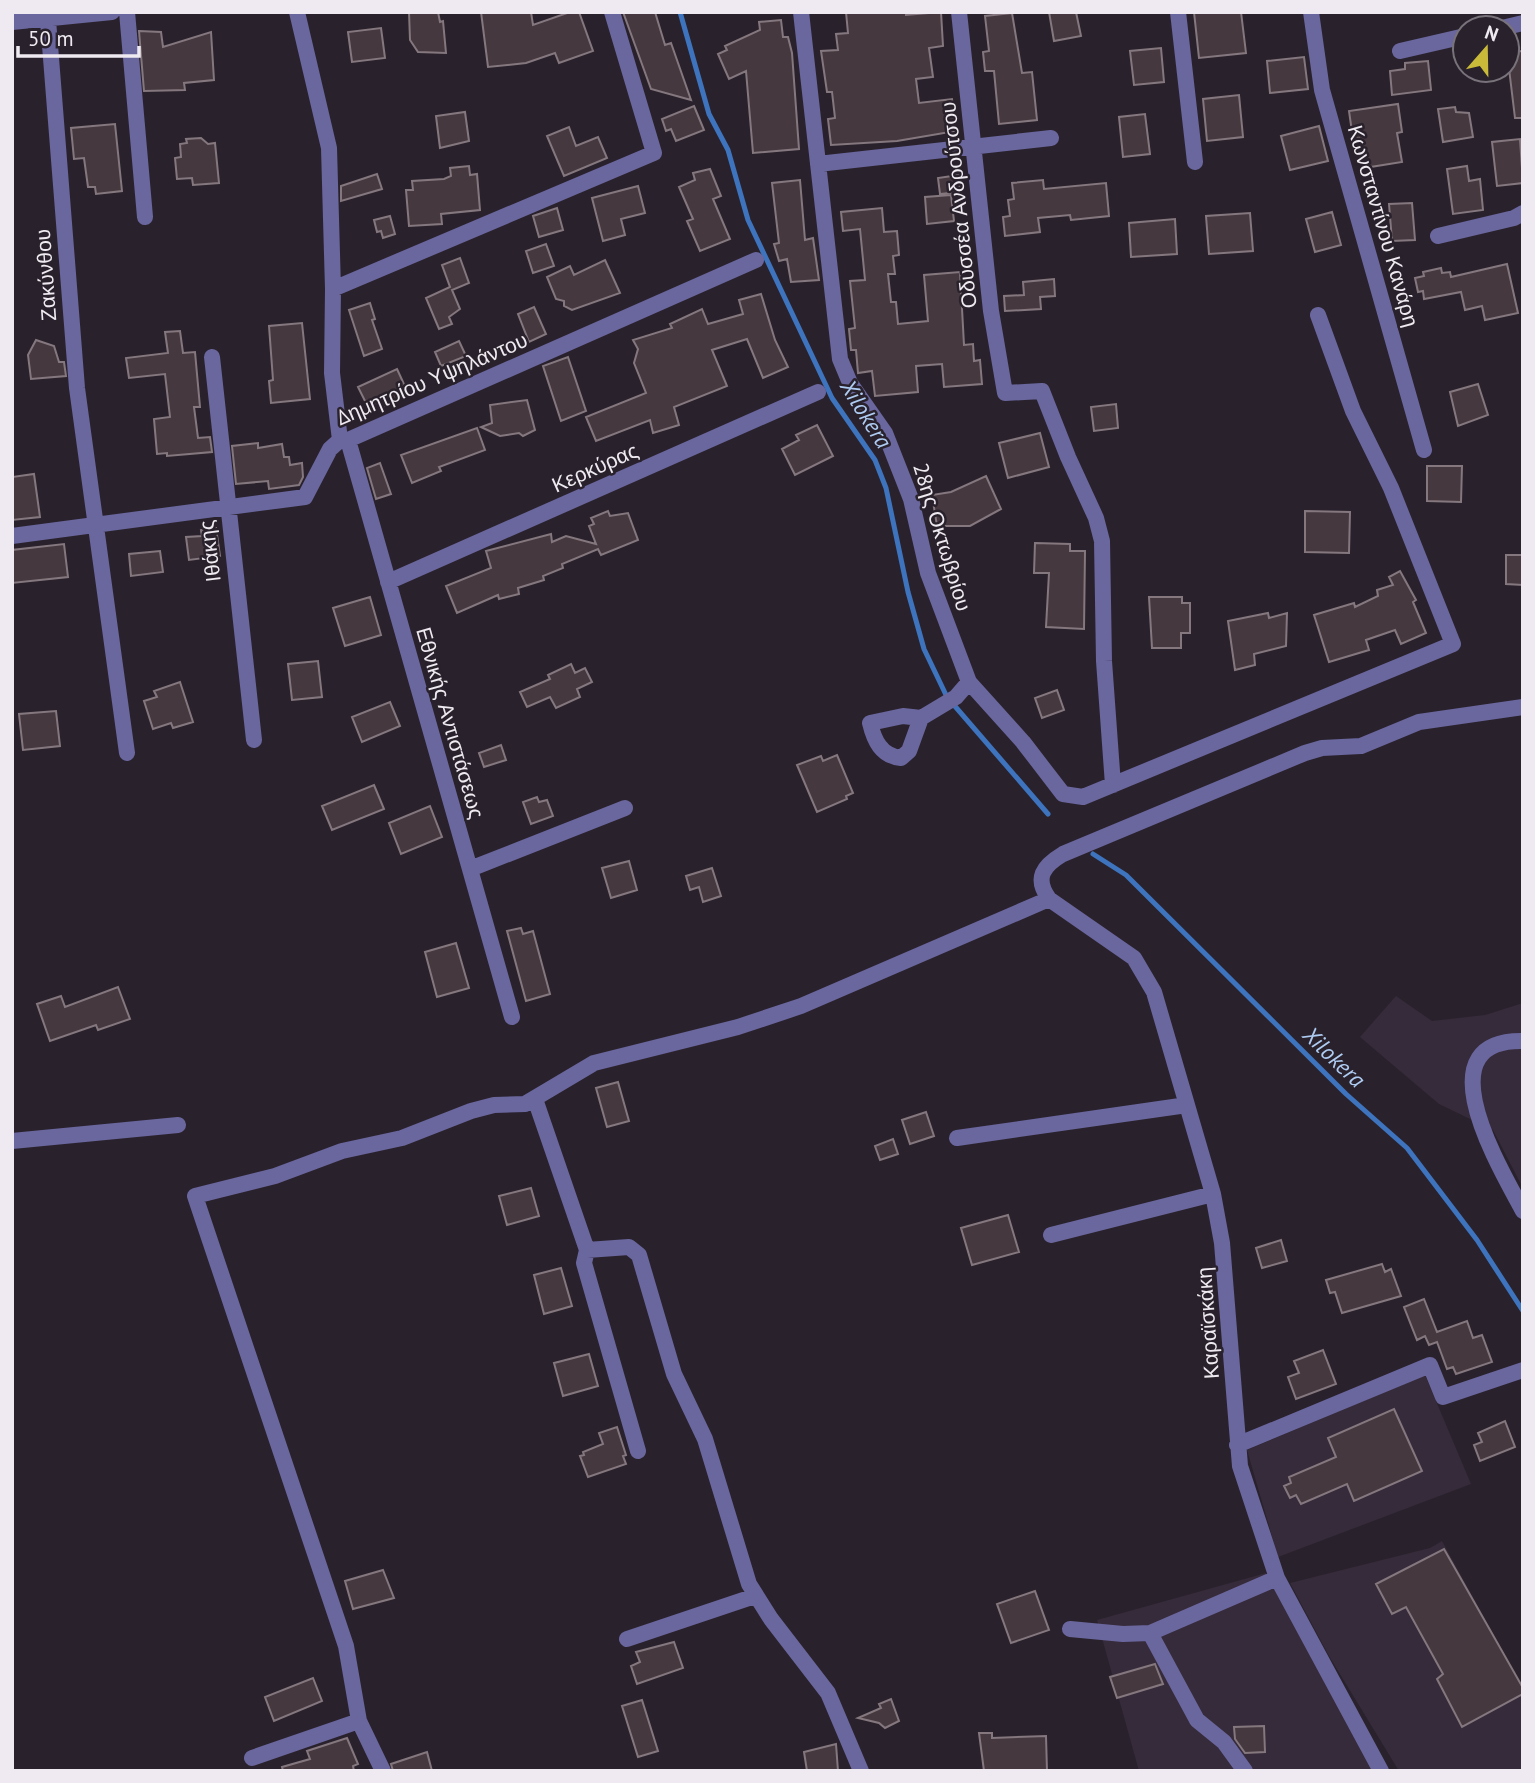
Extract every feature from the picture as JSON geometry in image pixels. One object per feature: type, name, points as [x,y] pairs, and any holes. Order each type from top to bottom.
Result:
[{"type":"street","points":[[12,22],[112,12]]},
{"type":"street","points":[[127,12],[145,217]]},
{"type":"street","name":"Εθνικής Αντιστάσεως","points":[[297,12],[329,148],[333,289],[332,373],[344,440],[388,582],[512,1017]]},
{"type":"street","points":[[333,289],[654,153],[612,12]]},
{"type":"street","name":"28ης Οκτωβρίου","points":[[802,12],[840,359],[850,383],[885,433],[894,455],[911,499],[928,573],[969,682],[1029,750],[1059,790],[1070,797],[1083,797],[1113,785]]},
{"type":"street","name":"Οδυσσέα Ανδρούτσου","points":[[959,12],[991,311],[1005,393],[1042,391],[1096,518],[1102,541],[1104,661],[1113,785]]},
{"type":"street","points":[[1178,12],[1195,162]]},
{"type":"street","name":"Κωνσταντίνου Κανάρη","points":[[1311,12],[1322,90],[1424,450]]},
{"type":"street","name":"Ζακύνθου","points":[[48,20],[72,339],[127,753]]},
{"type":"street","points":[[1400,51],[1451,39]]},
{"type":"street","points":[[818,164],[1051,138]]},
{"type":"street","points":[[1438,236],[1514,218],[1523,213]]},
{"type":"street","name":"Δημητρίου Υψηλάντου","points":[[12,536],[305,497],[330,449],[344,440],[756,260]]},
{"type":"street","points":[[1113,785],[1453,644],[1391,488],[1353,411],[1318,315]]},
{"type":"street","name":"Ιθάκης","points":[[212,357],[226,508],[254,740]]},
{"type":"street","name":"Κερκύρας","points":[[388,582],[818,392]]},
{"type":"street","points":[[921,718],[956,697],[969,682]]},
{"type":"street","points":[[383,1771],[359,1721],[346,1646],[195,1196],[275,1176],[342,1151],[402,1138],[471,1111],[494,1105],[525,1104],[594,1063],[656,1045],[738,1027],[801,1006],[1049,899],[1041,888],[1040,874],[1047,863],[1063,854],[1305,752],[1322,748],[1361,746],[1419,722],[1523,707]]},
{"type":"street","points":[[470,869],[625,808]]},
{"type":"street","name":"Καραϊσκάκη","points":[[1049,899],[1078,922],[1119,945],[1145,973],[1154,992],[1213,1194],[1225,1264],[1237,1446],[1258,1527],[1277,1578],[1381,1771]]},
{"type":"street","points":[[1523,1041],[1501,1043],[1483,1054],[1476,1066],[1472,1087],[1474,1106],[1483,1134],[1523,1211]]},
{"type":"street","points":[[535,1099],[587,1250],[584,1264],[638,1451]]},
{"type":"street","points":[[957,1138],[1187,1105]]},
{"type":"street","points":[[12,1141],[178,1125]]},
{"type":"street","points":[[1051,1236],[1213,1194]]},
{"type":"street","points":[[587,1250],[629,1247],[639,1255],[674,1374],[705,1439],[735,1546],[755,1596],[828,1693],[861,1771]]},
{"type":"street","points":[[1237,1446],[1430,1365],[1443,1397],[1523,1370]]},
{"type":"street","points":[[1070,1629],[1123,1634],[1150,1633],[1277,1578]]},
{"type":"street","points":[[626,1639],[755,1596]]},
{"type":"street","points":[[1150,1633],[1197,1720],[1224,1742],[1245,1771]]},
{"type":"street","points":[[252,1758],[359,1721]]},
{"type":"shaded area","points":[[1396,996],[1432,1021],[1485,1015],[1523,1003],[1523,1188],[1493,1130],[1439,1104],[1360,1037]]},
{"type":"shaded area","points":[[1425,1375],[1471,1484],[1278,1557],[1247,1450]]},
{"type":"shaded area","points":[[1442,1541],[1523,1688],[1523,1771],[1399,1771],[1329,1656],[1290,1583],[1430,1548]]},
{"type":"shaded area","points":[[1266,1573],[1374,1771],[1139,1771],[1097,1620]]},
{"type":"building","points":[[409,12],[438,12],[440,22],[443,21],[446,53],[418,52],[410,40]]},
{"type":"building","points":[[481,12],[531,12],[533,25],[570,12],[579,12],[593,51],[559,63],[555,53],[526,63],[488,67]]},
{"type":"building","points":[[623,12],[655,12],[665,45],[671,43],[691,100],[651,89]]},
{"type":"building","points":[[846,12],[906,12],[906,15],[941,12],[943,46],[929,48],[933,77],[916,79],[919,103],[952,99],[956,131],[897,141],[831,145],[828,119],[835,118],[832,92],[827,92],[821,51],[838,50],[836,34],[848,33]]},
{"type":"building","points":[[1049,12],[1076,12],[1081,36],[1054,41]]},
{"type":"building","points":[[1194,12],[1241,12],[1246,53],[1199,58]]},
{"type":"building","points":[[1012,13],[1022,73],[1032,72],[1037,120],[999,124],[994,71],[985,71],[983,52],[989,51],[985,16]]},
{"type":"building","points":[[781,20],[783,37],[788,37],[792,53],[799,149],[753,153],[746,71],[729,79],[718,54],[727,50],[725,46],[760,30],[759,22]]},
{"type":"building","points":[[381,28],[385,58],[352,62],[348,32]]},
{"type":"building","points":[[139,31],[161,32],[163,47],[211,32],[214,80],[184,83],[185,90],[144,91]]},
{"type":"building","points":[[1161,48],[1164,82],[1134,85],[1130,51]]},
{"type":"building","points":[[1521,51],[1523,118],[1515,118],[1511,84],[1521,84]]},
{"type":"building","points":[[1304,57],[1308,89],[1270,93],[1267,61]]},
{"type":"building","points":[[1428,61],[1431,90],[1392,95],[1390,71],[1405,69],[1405,63]]},
{"type":"building","points":[[1239,95],[1243,137],[1207,141],[1203,99]]},
{"type":"building","points":[[1398,104],[1402,132],[1397,133],[1402,162],[1364,168],[1359,138],[1353,139],[1349,111]]},
{"type":"building","points":[[694,106],[704,130],[676,141],[671,129],[666,131],[662,119]]},
{"type":"building","points":[[1455,107],[1456,112],[1469,113],[1473,137],[1443,142],[1438,109]]},
{"type":"building","points":[[465,112],[469,141],[440,148],[436,116]]},
{"type":"building","points":[[1145,114],[1150,154],[1123,157],[1119,117]]},
{"type":"building","points":[[115,124],[122,191],[96,194],[95,187],[88,187],[84,158],[74,159],[71,128]]},
{"type":"building","points":[[1319,126],[1328,161],[1290,170],[1281,136]]},
{"type":"building","points":[[569,127],[576,146],[598,137],[607,158],[564,176],[547,136]]},
{"type":"building","points":[[201,138],[208,144],[215,143],[219,183],[193,185],[192,178],[177,179],[175,158],[181,157],[180,144],[187,143],[186,139]]},
{"type":"building","points":[[1520,139],[1523,183],[1497,186],[1492,142]]},
{"type":"building","points":[[469,166],[470,175],[477,174],[480,210],[441,214],[442,224],[409,226],[406,190],[413,190],[412,181],[444,179],[451,176],[450,168]]},
{"type":"building","points":[[1467,166],[1469,181],[1480,179],[1483,210],[1453,214],[1447,169]]},
{"type":"building","points":[[710,169],[721,196],[713,199],[730,239],[700,251],[687,221],[693,219],[679,187],[695,180],[693,173]]},
{"type":"building","points":[[377,174],[382,189],[341,201],[341,186]]},
{"type":"building","points":[[959,175],[960,192],[940,194],[938,178]]},
{"type":"building","points":[[800,180],[805,240],[813,238],[819,280],[791,282],[787,259],[779,261],[774,244],[779,243],[772,183]]},
{"type":"building","points":[[1043,180],[1044,189],[1106,183],[1109,216],[1071,220],[1070,215],[1038,218],[1040,232],[1005,236],[1003,217],[1010,216],[1008,200],[1014,199],[1012,183]]},
{"type":"building","points":[[638,186],[645,213],[621,219],[625,235],[603,241],[592,198]]},
{"type":"building","points":[[951,195],[954,221],[927,224],[925,197]]},
{"type":"building","points":[[1412,203],[1415,240],[1392,241],[1389,204]]},
{"type":"building","points":[[557,208],[563,230],[539,237],[533,216]]},
{"type":"building","points":[[882,208],[884,232],[897,231],[899,255],[893,256],[895,274],[888,274],[891,302],[896,302],[898,324],[928,321],[924,275],[960,272],[964,345],[973,344],[974,361],[980,360],[982,384],[944,387],[942,364],[916,366],[918,392],[875,396],[872,371],[858,373],[856,350],[851,350],[849,329],[855,328],[850,281],[865,280],[860,229],[843,231],[841,212]]},
{"type":"building","points":[[1332,212],[1341,245],[1315,252],[1306,219]]},
{"type":"building","points":[[1250,213],[1253,251],[1209,254],[1206,216]]},
{"type":"building","points":[[390,216],[395,234],[383,238],[381,231],[377,232],[374,220]]},
{"type":"building","points":[[1175,219],[1177,254],[1131,257],[1129,223]]},
{"type":"building","points":[[546,244],[554,266],[533,273],[526,251]]},
{"type":"building","points":[[460,258],[469,283],[452,290],[460,309],[449,317],[452,324],[439,329],[426,298],[450,287],[442,265]]},
{"type":"building","points":[[605,260],[620,293],[572,310],[564,306],[564,301],[556,299],[547,277],[570,266],[574,275]]},
{"type":"building","points":[[1507,264],[1518,313],[1485,320],[1482,306],[1465,310],[1461,292],[1424,299],[1423,291],[1418,292],[1415,278],[1424,276],[1423,272],[1441,268],[1442,273],[1450,272],[1451,277]]},
{"type":"building","points":[[1054,279],[1055,296],[1040,297],[1041,309],[1005,311],[1004,296],[1024,295],[1023,282]]},
{"type":"building","points":[[761,294],[775,340],[788,367],[763,378],[747,339],[712,350],[727,386],[674,407],[679,425],[653,433],[650,420],[596,441],[586,417],[646,393],[634,363],[638,349],[633,340],[672,328],[670,324],[702,309],[708,324],[743,314],[739,300]]},
{"type":"building","points":[[370,303],[375,319],[372,320],[382,349],[364,356],[349,310]]},
{"type":"building","points":[[534,307],[546,334],[529,342],[518,314]]},
{"type":"building","points":[[302,323],[310,399],[271,403],[269,381],[273,380],[269,326]]},
{"type":"building","points":[[180,331],[183,353],[195,352],[200,407],[194,407],[198,438],[210,437],[212,452],[167,456],[167,453],[157,454],[154,419],[170,417],[165,374],[129,378],[126,358],[168,353],[165,332]]},
{"type":"building","points":[[36,340],[54,346],[59,362],[64,362],[66,376],[31,379],[28,355]]},
{"type":"building","points":[[459,341],[466,356],[441,366],[435,352]]},
{"type":"building","points":[[568,357],[586,411],[561,421],[543,366]]},
{"type":"building","points":[[397,369],[409,395],[381,408],[379,403],[368,407],[358,387]]},
{"type":"building","points":[[1478,384],[1488,415],[1458,426],[1450,392]]},
{"type":"building","points":[[527,400],[535,430],[523,436],[519,433],[500,436],[481,427],[492,423],[490,405]]},
{"type":"building","points":[[1116,404],[1118,428],[1094,431],[1091,407]]},
{"type":"building","points":[[817,425],[833,456],[795,475],[782,449],[799,440],[796,435]]},
{"type":"building","points":[[477,428],[485,450],[439,467],[441,471],[412,483],[401,455]]},
{"type":"building","points":[[1040,433],[1049,467],[1008,478],[999,443]]},
{"type":"building","points":[[258,443],[258,448],[282,444],[284,457],[289,457],[290,465],[302,463],[303,477],[299,485],[269,489],[268,481],[236,484],[232,446]]},
{"type":"building","points":[[380,463],[391,494],[376,499],[367,468]]},
{"type":"building","points":[[1427,466],[1462,466],[1461,502],[1427,501]]},
{"type":"building","points":[[34,474],[40,517],[12,520],[12,477]]},
{"type":"building","points":[[986,476],[1001,509],[970,526],[937,526],[932,495],[951,492]]},
{"type":"building","points":[[608,511],[610,516],[628,513],[638,540],[601,555],[598,549],[562,564],[563,568],[543,576],[544,580],[518,588],[519,594],[499,599],[498,595],[457,613],[446,586],[491,568],[486,551],[551,534],[552,542],[566,536],[596,544],[589,526],[594,524],[591,518]]},
{"type":"building","points":[[1305,511],[1350,512],[1349,553],[1305,552]]},
{"type":"building","points":[[216,528],[220,556],[189,560],[186,537],[202,536],[201,530]]},
{"type":"building","points":[[1035,543],[1070,544],[1070,551],[1085,551],[1084,629],[1046,627],[1049,573],[1034,573]]},
{"type":"building","points":[[64,544],[68,577],[12,583],[12,550]]},
{"type":"building","points":[[160,551],[163,572],[131,576],[129,554]]},
{"type":"building","points":[[1506,555],[1523,555],[1523,585],[1506,584]]},
{"type":"building","points":[[1400,571],[1416,600],[1413,602],[1426,633],[1401,644],[1395,630],[1366,640],[1369,650],[1329,662],[1314,615],[1354,603],[1355,607],[1378,596],[1377,590],[1393,585],[1389,577]]},
{"type":"building","points":[[370,597],[381,635],[345,646],[333,608]]},
{"type":"building","points":[[1149,597],[1182,597],[1182,603],[1190,603],[1190,633],[1181,633],[1181,648],[1152,648]]},
{"type":"building","points":[[1268,613],[1269,618],[1287,613],[1286,646],[1254,654],[1255,665],[1235,670],[1228,621]]},
{"type":"building","points":[[318,661],[322,697],[292,700],[288,664]]},
{"type":"building","points":[[571,664],[575,673],[585,668],[592,682],[577,689],[580,697],[556,708],[550,697],[527,707],[520,692],[550,679],[548,675]]},
{"type":"building","points":[[180,682],[193,722],[173,728],[171,723],[153,729],[144,701],[157,697],[154,691]]},
{"type":"building","points":[[1057,690],[1064,710],[1042,718],[1035,698]]},
{"type":"building","points":[[390,702],[400,726],[362,742],[352,717]]},
{"type":"building","points":[[56,711],[60,746],[23,750],[19,714]]},
{"type":"building","points":[[501,745],[506,760],[484,767],[479,753]]},
{"type":"building","points":[[837,755],[853,793],[846,796],[847,799],[817,812],[797,765],[821,756],[823,761]]},
{"type":"building","points":[[374,785],[384,809],[332,830],[322,806]]},
{"type":"building","points":[[537,797],[539,802],[547,800],[553,816],[531,824],[523,802]]},
{"type":"building","points":[[430,806],[442,837],[401,854],[389,823]]},
{"type":"building","points":[[629,861],[637,890],[611,898],[602,868]]},
{"type":"building","points":[[712,868],[721,896],[703,902],[699,887],[690,890],[686,876]]},
{"type":"building","points":[[521,928],[523,934],[533,931],[550,994],[526,1001],[507,931]]},
{"type":"building","points":[[456,943],[469,988],[437,997],[425,952]]},
{"type":"building","points":[[118,987],[130,1019],[98,1030],[96,1025],[50,1041],[37,1004],[61,996],[65,1007]]},
{"type":"building","points":[[618,1082],[629,1121],[607,1127],[596,1088]]},
{"type":"building","points":[[926,1112],[934,1136],[910,1144],[902,1120]]},
{"type":"building","points":[[893,1139],[898,1154],[880,1160],[875,1146]]},
{"type":"building","points":[[531,1188],[539,1216],[507,1225],[499,1196]]},
{"type":"building","points":[[1008,1215],[1019,1252],[972,1265],[961,1228]]},
{"type":"building","points":[[1281,1240],[1287,1261],[1262,1268],[1256,1248]]},
{"type":"building","points":[[1382,1264],[1385,1272],[1391,1269],[1401,1296],[1342,1313],[1335,1292],[1330,1293],[1326,1280]]},
{"type":"building","points":[[561,1268],[572,1306],[544,1314],[534,1275]]},
{"type":"building","points":[[1424,1299],[1437,1332],[1467,1321],[1473,1338],[1482,1335],[1492,1362],[1456,1374],[1453,1367],[1447,1369],[1437,1342],[1429,1345],[1425,1336],[1417,1340],[1404,1307]]},
{"type":"building","points":[[1323,1350],[1336,1384],[1296,1399],[1288,1377],[1299,1373],[1294,1361]]},
{"type":"building","points":[[589,1354],[598,1386],[563,1396],[554,1363]]},
{"type":"building","points":[[1394,1409],[1422,1471],[1354,1501],[1347,1484],[1301,1504],[1296,1495],[1290,1498],[1284,1486],[1291,1483],[1289,1477],[1336,1457],[1328,1438]]},
{"type":"building","points":[[1505,1421],[1515,1447],[1480,1461],[1474,1445],[1482,1442],[1478,1433]]},
{"type":"building","points":[[617,1427],[626,1455],[623,1456],[626,1464],[588,1477],[580,1456],[584,1455],[583,1452],[603,1444],[599,1433]]},
{"type":"building","points":[[1444,1549],[1523,1688],[1523,1694],[1462,1727],[1437,1679],[1443,1674],[1406,1607],[1392,1614],[1376,1584]]},
{"type":"building","points":[[383,1570],[394,1598],[353,1609],[345,1581]]},
{"type":"building","points":[[1035,1591],[1049,1630],[1011,1643],[997,1604]]},
{"type":"building","points":[[674,1642],[683,1668],[637,1684],[631,1666],[640,1662],[636,1652]]},
{"type":"building","points":[[1155,1664],[1163,1684],[1117,1698],[1110,1677]]},
{"type":"building","points":[[313,1678],[322,1701],[274,1721],[265,1697]]},
{"type":"building","points":[[891,1699],[899,1721],[885,1728],[879,1723],[858,1718],[881,1708],[879,1704]]},
{"type":"building","points":[[642,1700],[658,1751],[638,1757],[622,1706]]},
{"type":"building","points":[[1264,1726],[1265,1752],[1245,1753],[1235,1739],[1234,1727]]},
{"type":"building","points":[[979,1733],[992,1733],[992,1738],[1046,1736],[1047,1771],[984,1771]]},
{"type":"building","points":[[347,1738],[358,1764],[353,1766],[354,1771],[283,1771],[282,1767],[310,1759],[307,1751]]},
{"type":"building","points":[[836,1744],[838,1771],[807,1771],[804,1752]]},
{"type":"building","points":[[427,1752],[432,1771],[393,1771],[391,1764]]},
{"type":"waterway","name":"Xilokera","points":[[680,12],[709,114],[728,150],[748,220],[832,398],[875,460],[886,488],[908,592],[924,649],[947,697],[1048,814]]},
{"type":"waterway","name":"Xilokera","points":[[1093,854],[1126,875],[1346,1094],[1407,1148],[1477,1240],[1523,1311]]}]
